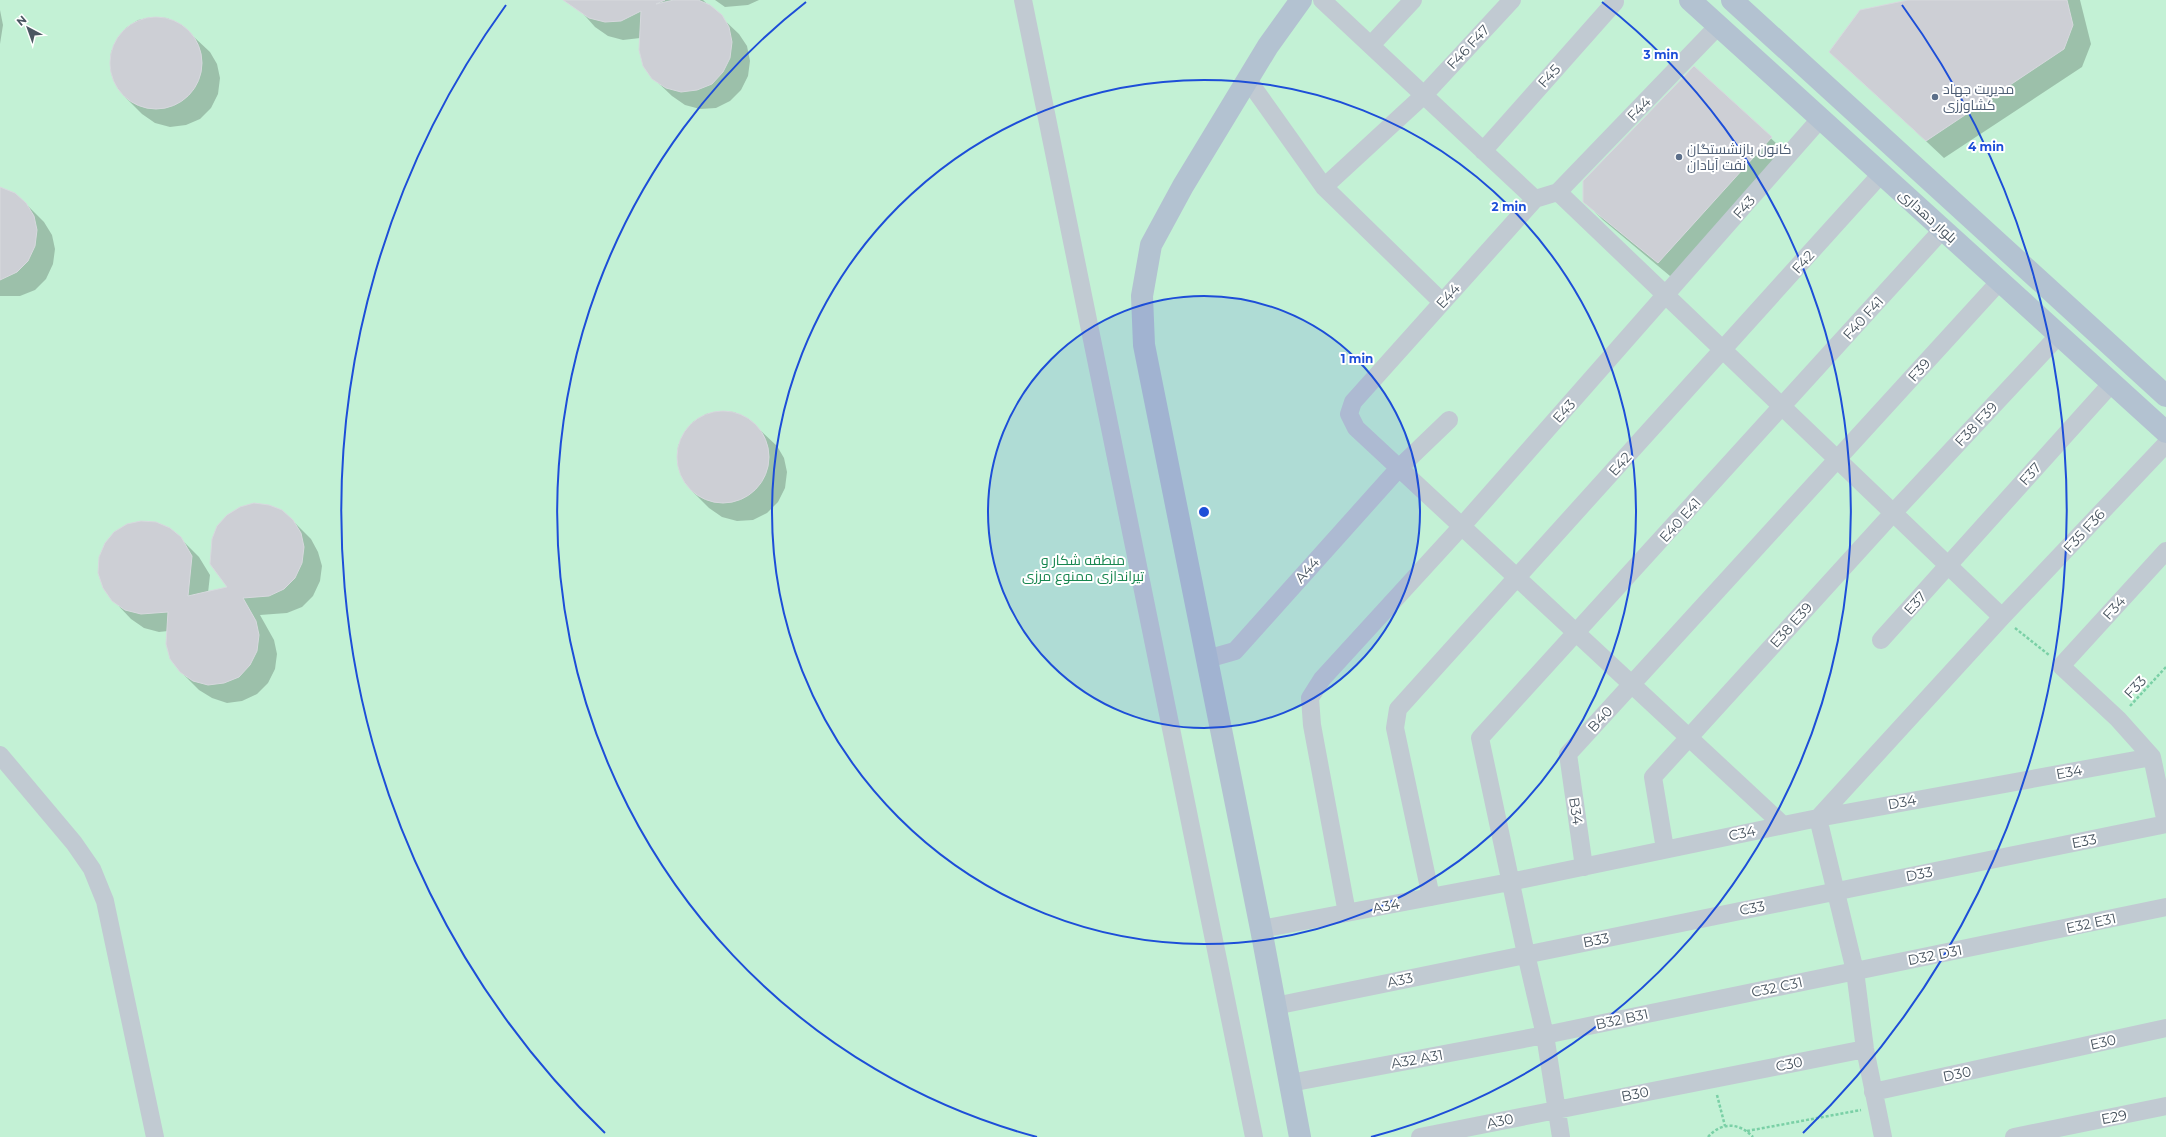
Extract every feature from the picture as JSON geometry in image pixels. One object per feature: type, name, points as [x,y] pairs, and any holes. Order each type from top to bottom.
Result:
[{"type":"main road","points":[[1300,1137],[1261,929],[1144,345],[1142,296],[1151,245],[1183,186],[1268,46],[1301,0]]},
{"type":"main road","name":"بلوار دهداری","points":[[1690,0],[2166,432]]},
{"type":"main road","name":"بلوار دهداری","points":[[1732,0],[2166,396]]},
{"type":"street","points":[[1023,0],[1254,1137]]},
{"type":"street","points":[[1322,0],[1535,199],[1558,192],[2002,617]]},
{"type":"street","points":[[1371,45],[1413,0]]},
{"type":"street","name":"F46 F47","points":[[1324,187],[1424,95],[1512,0]]},
{"type":"street","name":"F45","points":[[1483,151],[1615,2]]},
{"type":"street","name":"F44","points":[[1558,192],[1719,25]]},
{"type":"street","points":[[1248,80],[1324,187],[1442,302]]},
{"type":"street","name":"F43","points":[[1666,295],[1821,118]]},
{"type":"street","name":"F42","points":[[1723,350],[1882,174]]},
{"type":"street","name":"E44","points":[[1399,468],[1356,428],[1349,414],[1353,402],[1535,199]]},
{"type":"street","name":"F40 F41","points":[[1783,407],[1943,229]]},
{"type":"street","name":"F39","points":[[1632,684],[2000,281]]},
{"type":"street","name":"E43","points":[[1348,913],[1312,725],[1310,698],[1322,679],[1462,526],[1666,295]]},
{"type":"street","name":"F38 F39","points":[[1893,513],[2059,335]]},
{"type":"street","name":"E42","points":[[1431,897],[1395,728],[1398,709],[1723,350]]},
{"type":"street","name":"F37","points":[[1948,565],[2112,383]]},
{"type":"street","name":"E40 E41","points":[[1510,882],[1480,738],[1783,407]]},
{"type":"street","name":"A44","points":[[1207,659],[1234,651],[1399,468],[1449,420]]},
{"type":"street","name":"F35 F36","points":[[1818,818],[2002,617],[2166,444]]},
{"type":"street","points":[[1399,468],[1783,825]]},
{"type":"street","name":"E38 E39","points":[[1665,850],[1653,777],[1893,513]]},
{"type":"street","name":"F34","points":[[2061,666],[2166,551]]},
{"type":"street","name":"E37","points":[[1881,640],[1948,565]]},
{"type":"street","points":[[2061,666],[2118,720],[2152,757],[2166,824]]},
{"type":"street","name":"B40","points":[[1568,754],[1632,684]]},
{"type":"street","name":"B34","points":[[1568,754],[1584,867]]},
{"type":"street","points":[[0,755],[74,843],[92,870],[105,901],[155,1137]]},
{"type":"street","name":"E34","points":[[1985,787],[2152,757]]},
{"type":"street","name":"D34","points":[[1818,818],[1985,787]]},
{"type":"street","points":[[1818,818],[1837,891],[1854,971],[1865,1049],[1883,1137]]},
{"type":"street","name":"C34","points":[[1665,850],[1818,818]]},
{"type":"street","name":"E33","points":[[2002,858],[2166,824]]},
{"type":"street","points":[[1561,1137],[1545,1035],[1510,882],[1665,850]]},
{"type":"street","name":"D33","points":[[1837,891],[2002,858]]},
{"type":"street","name":"A34","points":[[1261,929],[1510,882]]},
{"type":"street","name":"C33","points":[[1667,925],[1837,891]]},
{"type":"street","name":"E32 E31","points":[[2016,939],[2166,907]]},
{"type":"street","name":"B33","points":[[1526,954],[1667,925]]},
{"type":"street","name":"D32 D31","points":[[1854,971],[2016,939]]},
{"type":"street","name":"A33","points":[[1275,1006],[1526,954]]},
{"type":"street","name":"C32 C31","points":[[1700,1003],[1854,971]]},
{"type":"street","name":"B32 B31","points":[[1545,1035],[1700,1003]]},
{"type":"street","name":"E30","points":[[2040,1056],[2166,1028]]},
{"type":"street","name":"A32 A31","points":[[1290,1083],[1545,1035]]},
{"type":"street","name":"C30","points":[[1713,1079],[1865,1049]]},
{"type":"street","name":"D30","points":[[1875,1100],[2040,1056]]},
{"type":"street","name":"B30","points":[[1557,1109],[1713,1079]]},
{"type":"street","name":"E29","points":[[2014,1137],[2062,1132],[2166,1106]]},
{"type":"street","name":"A30","points":[[1420,1137],[1557,1109]]},
{"type":"path","points":[[2002,617],[2061,666]]},
{"type":"path","name":"F33","points":[[2118,720],[2166,667]]},
{"type":"path","points":[[1713,1079],[1725,1126]]},
{"type":"path","points":[[1747,1131],[1875,1100]]},
{"type":"path","points":[[1708,1137],[1713,1132],[1725,1126],[1740,1127],[1747,1131],[1752,1137]]},
{"type":"green space","name":"منطقه شکار و تیراندازی ممنوع مرزی","points":[[0,0],[2166,0],[2166,1137],[0,1137]]},
{"type":"building","points":[[563,0],[665,0],[656,4],[674,0],[698,0],[710,5],[722,15],[729,27],[732,42],[730,58],[723,72],[712,84],[697,90],[681,92],[666,88],[652,79],[643,66],[639,50],[641,11],[621,21],[605,22],[589,18]]},
{"type":"building","name":"مدیریت جهاد کشاورزی","points":[[1908,0],[2067,0],[2073,25],[2064,49],[1926,141],[1829,52],[1860,10]]},
{"type":"building","points":[[147,17],[165,17],[182,24],[195,37],[202,54],[202,72],[195,89],[182,102],[165,109],[147,109],[130,102],[117,89],[110,72],[110,54],[117,37],[130,24]]},
{"type":"building","name":"کانون بازنشستگان نفت آبادان","points":[[1694,66],[1772,137],[1658,263],[1583,202],[1583,181]]},
{"type":"building","points":[[0,187],[15,193],[26,203],[34,216],[37,230],[35,246],[28,261],[17,272],[0,280]]},
{"type":"building","points":[[714,411],[732,411],[749,418],[762,431],[769,448],[769,466],[762,483],[749,496],[732,503],[714,503],[697,496],[684,483],[677,466],[677,448],[684,431],[697,418]]},
{"type":"building","points":[[254,503],[269,505],[282,510],[293,520],[301,533],[304,547],[302,563],[295,578],[284,589],[269,596],[243,598],[256,621],[259,635],[257,651],[250,665],[239,677],[224,683],[208,685],[193,681],[180,672],[170,659],[166,644],[168,612],[141,614],[125,610],[112,601],[103,588],[98,573],[99,557],[105,543],[114,532],[127,524],[141,521],[156,522],[170,528],[181,537],[192,556],[188,596],[227,587],[210,564],[212,539],[217,526],[227,515],[240,507]]},
{"type":"place","name":"مدیریت جهاد کشاورزی","points":[[1935,97]]},
{"type":"place","name":"کانون بازنشستگان نفت آبادان","points":[[1679,157]]}]
